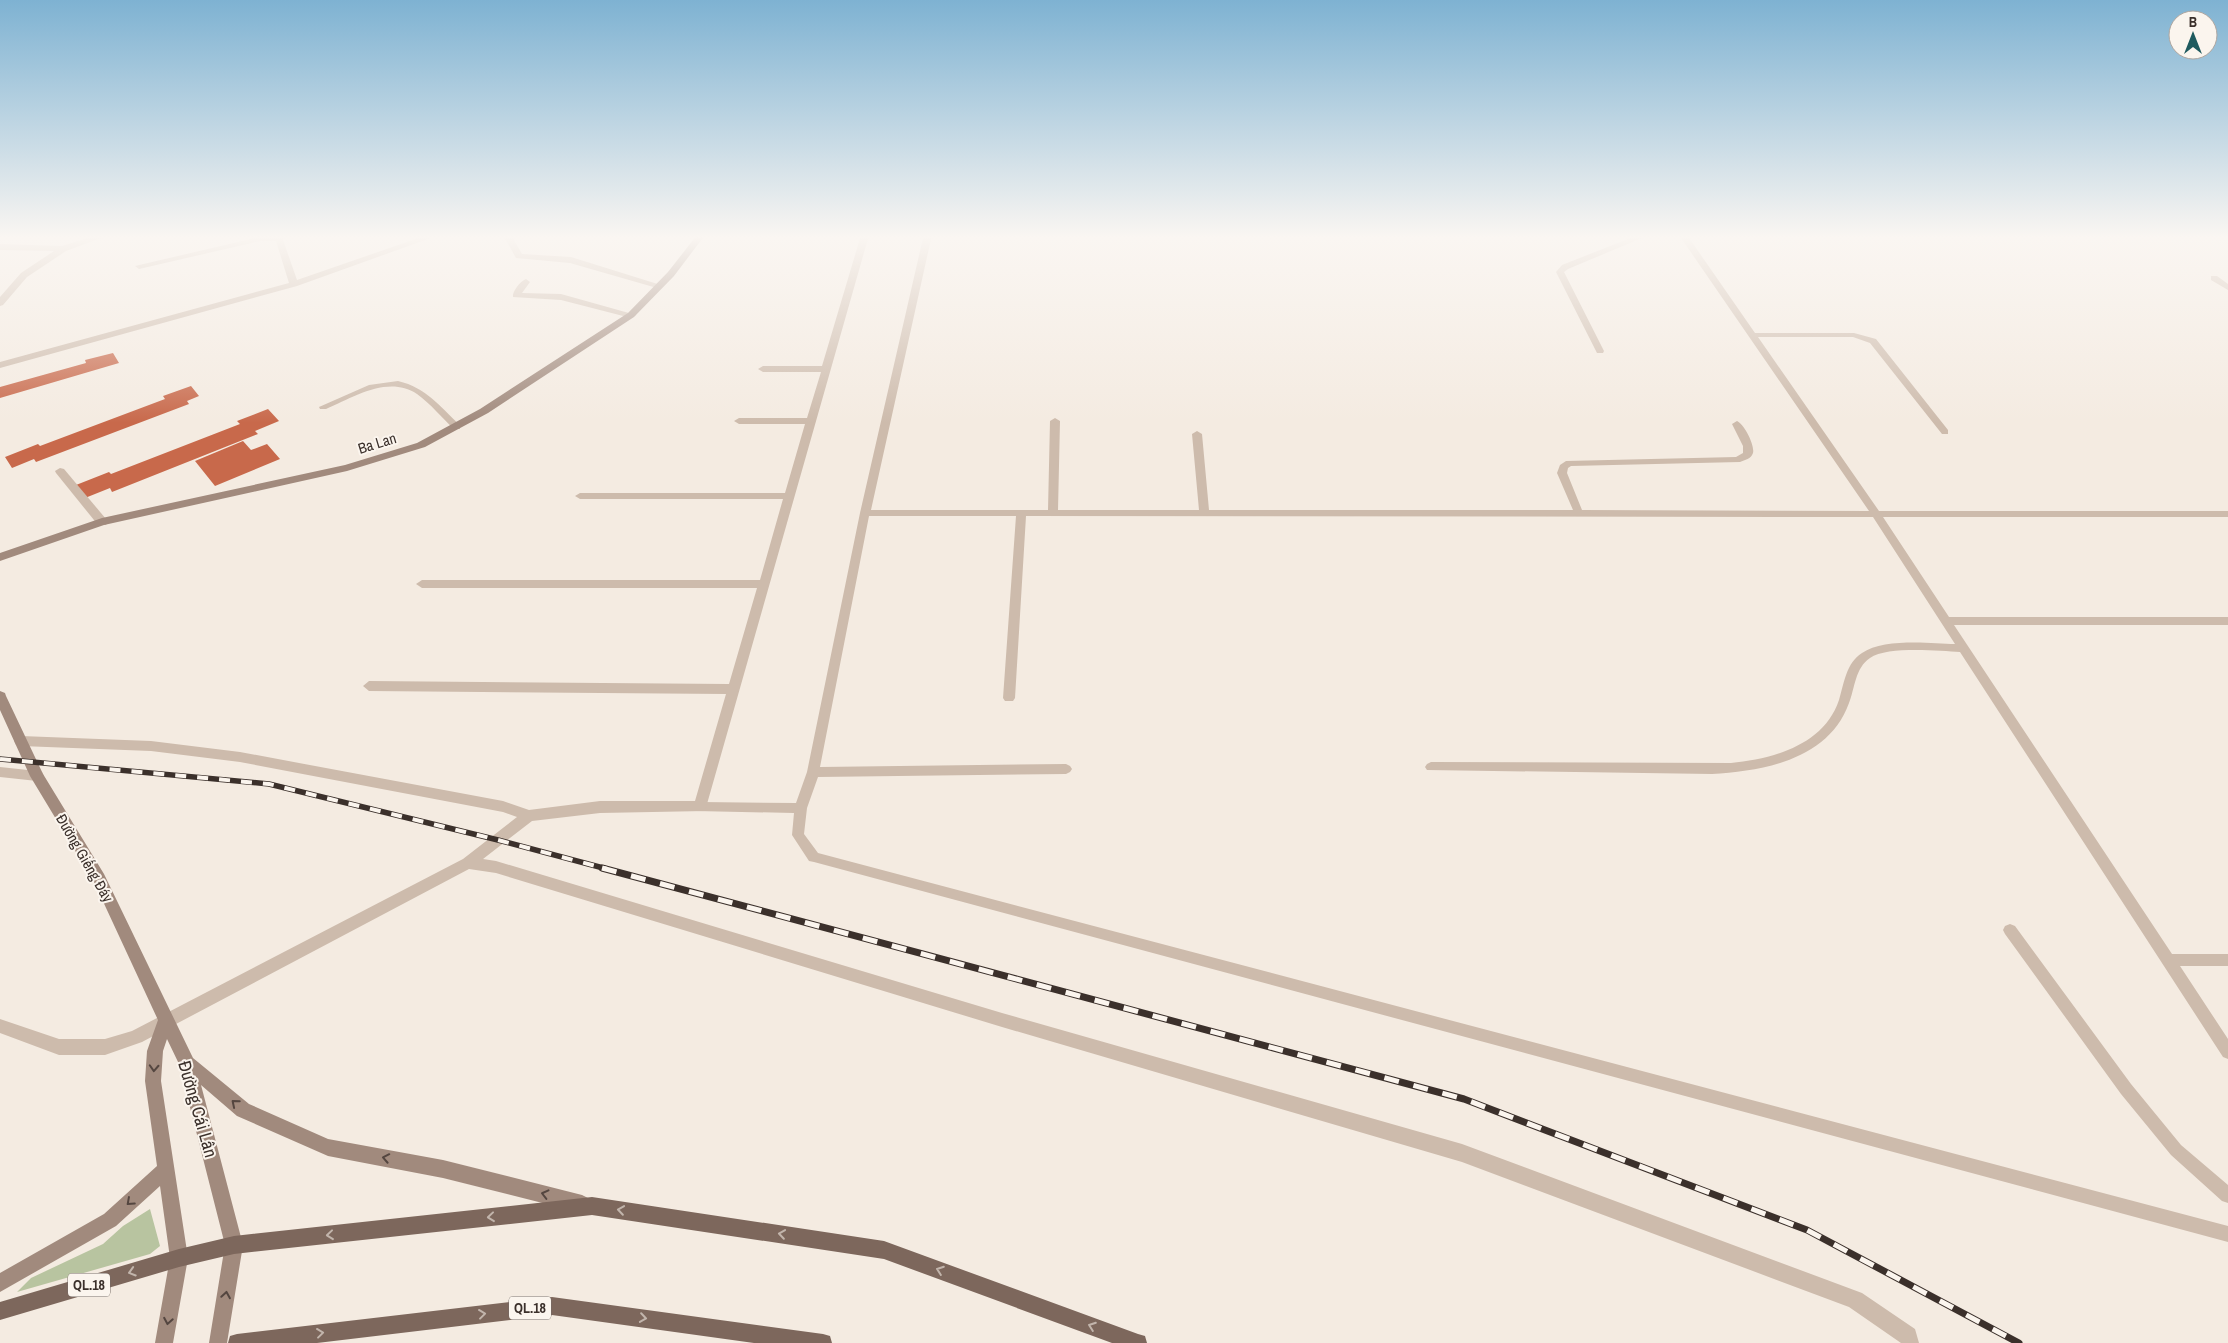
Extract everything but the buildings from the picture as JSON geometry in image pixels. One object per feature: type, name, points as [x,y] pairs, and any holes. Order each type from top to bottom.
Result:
[{"type":"main road","name":"Ba Lan","points":[[0,557],[24,546],[102,522],[347,468],[421,445],[457,427],[630,315],[648,298]]},
{"type":"main road","name":"Đường Giếng Đáy","points":[[1,700],[37,776],[99,878],[166,1022]]},
{"type":"main road","name":"Đường Cái Lân","points":[[166,1022],[187,1063],[234,1245],[218,1343]]},
{"type":"main road","name":"Đường Cái Lân","points":[[164,1343],[179,1258],[153,1081],[155,1051],[166,1022]]},
{"type":"main road","points":[[187,1063],[242,1110],[328,1147],[443,1169],[592,1206]]},
{"type":"main road","points":[[0,1283],[110,1220],[166,1169]]},
{"type":"main road","name":"QL.18","points":[[0,1311],[179,1258],[234,1245],[592,1206],[884,1250],[1138,1343]]},
{"type":"main road","name":"QL.18","points":[[237,1343],[552,1306],[823,1343]]},
{"type":"street","points":[[0,365],[244,298]]},
{"type":"street","points":[[565,298],[630,315]]},
{"type":"street","points":[[21,741],[151,746],[240,757],[503,807],[529,816],[600,807],[700,807],[847,298]]},
{"type":"street","points":[[763,369],[826,369]]},
{"type":"street","points":[[739,421],[812,421]]},
{"type":"street","points":[[60,471],[102,522]]},
{"type":"street","points":[[580,496],[790,496]]},
{"type":"street","points":[[422,584],[764,584]]},
{"type":"street","points":[[369,686],[734,689]]},
{"type":"street","points":[[0,772],[37,776]]},
{"type":"street","points":[[0,1026],[58,1047],[105,1047],[136,1037],[468,863],[529,816]]},
{"type":"street","points":[[468,863],[496,867],[1002,1020],[1462,1153],[1855,1300],[1908,1336],[1910,1343]]},
{"type":"lane","points":[[914,298],[865,513],[813,772],[801,808],[798,835],[814,857],[2228,1234]]},
{"type":"lane","points":[[1573,298],[1600,351]]},
{"type":"lane","points":[[1727,298],[1876,514],[2228,1052]]},
{"type":"lane","points":[[1753,335],[1854,335],[1872,341],[1944,432]]},
{"type":"lane","points":[[323,407],[374,387],[402,384],[419,392],[457,427]]},
{"type":"lane","points":[[1053,514],[1056,421]]},
{"type":"lane","points":[[1579,514],[1562,473],[1563,467],[1569,463],[1737,460],[1745,457],[1748,452],[1748,446],[1736,424]]},
{"type":"lane","points":[[1197,434],[1204,514]]},
{"type":"lane","points":[[865,513],[2228,514]]},
{"type":"lane","points":[[1009,698],[1021,514]]},
{"type":"lane","points":[[1947,621],[2228,621]]},
{"type":"lane","points":[[1431,767],[1712,769],[1765,764],[1796,753],[1818,739],[1841,709],[1853,668],[1866,655],[1882,648],[1964,648]]},
{"type":"lane","points":[[813,772],[1066,769]]},
{"type":"lane","points":[[700,807],[801,808]]},
{"type":"lane","points":[[2010,930],[2126,1090],[2176,1150],[2228,1195]]},
{"type":"lane","points":[[2168,960],[2228,960]]},
{"type":"green space","points":[[150,1209],[160,1246],[150,1254],[17,1292],[31,1278],[103,1244],[123,1226]]},
{"type":"railway","points":[[0,759],[269,784],[498,840],[607,869]]},
{"type":"railway","points":[[602,868],[1464,1099],[1807,1230],[2019,1343]]}]
